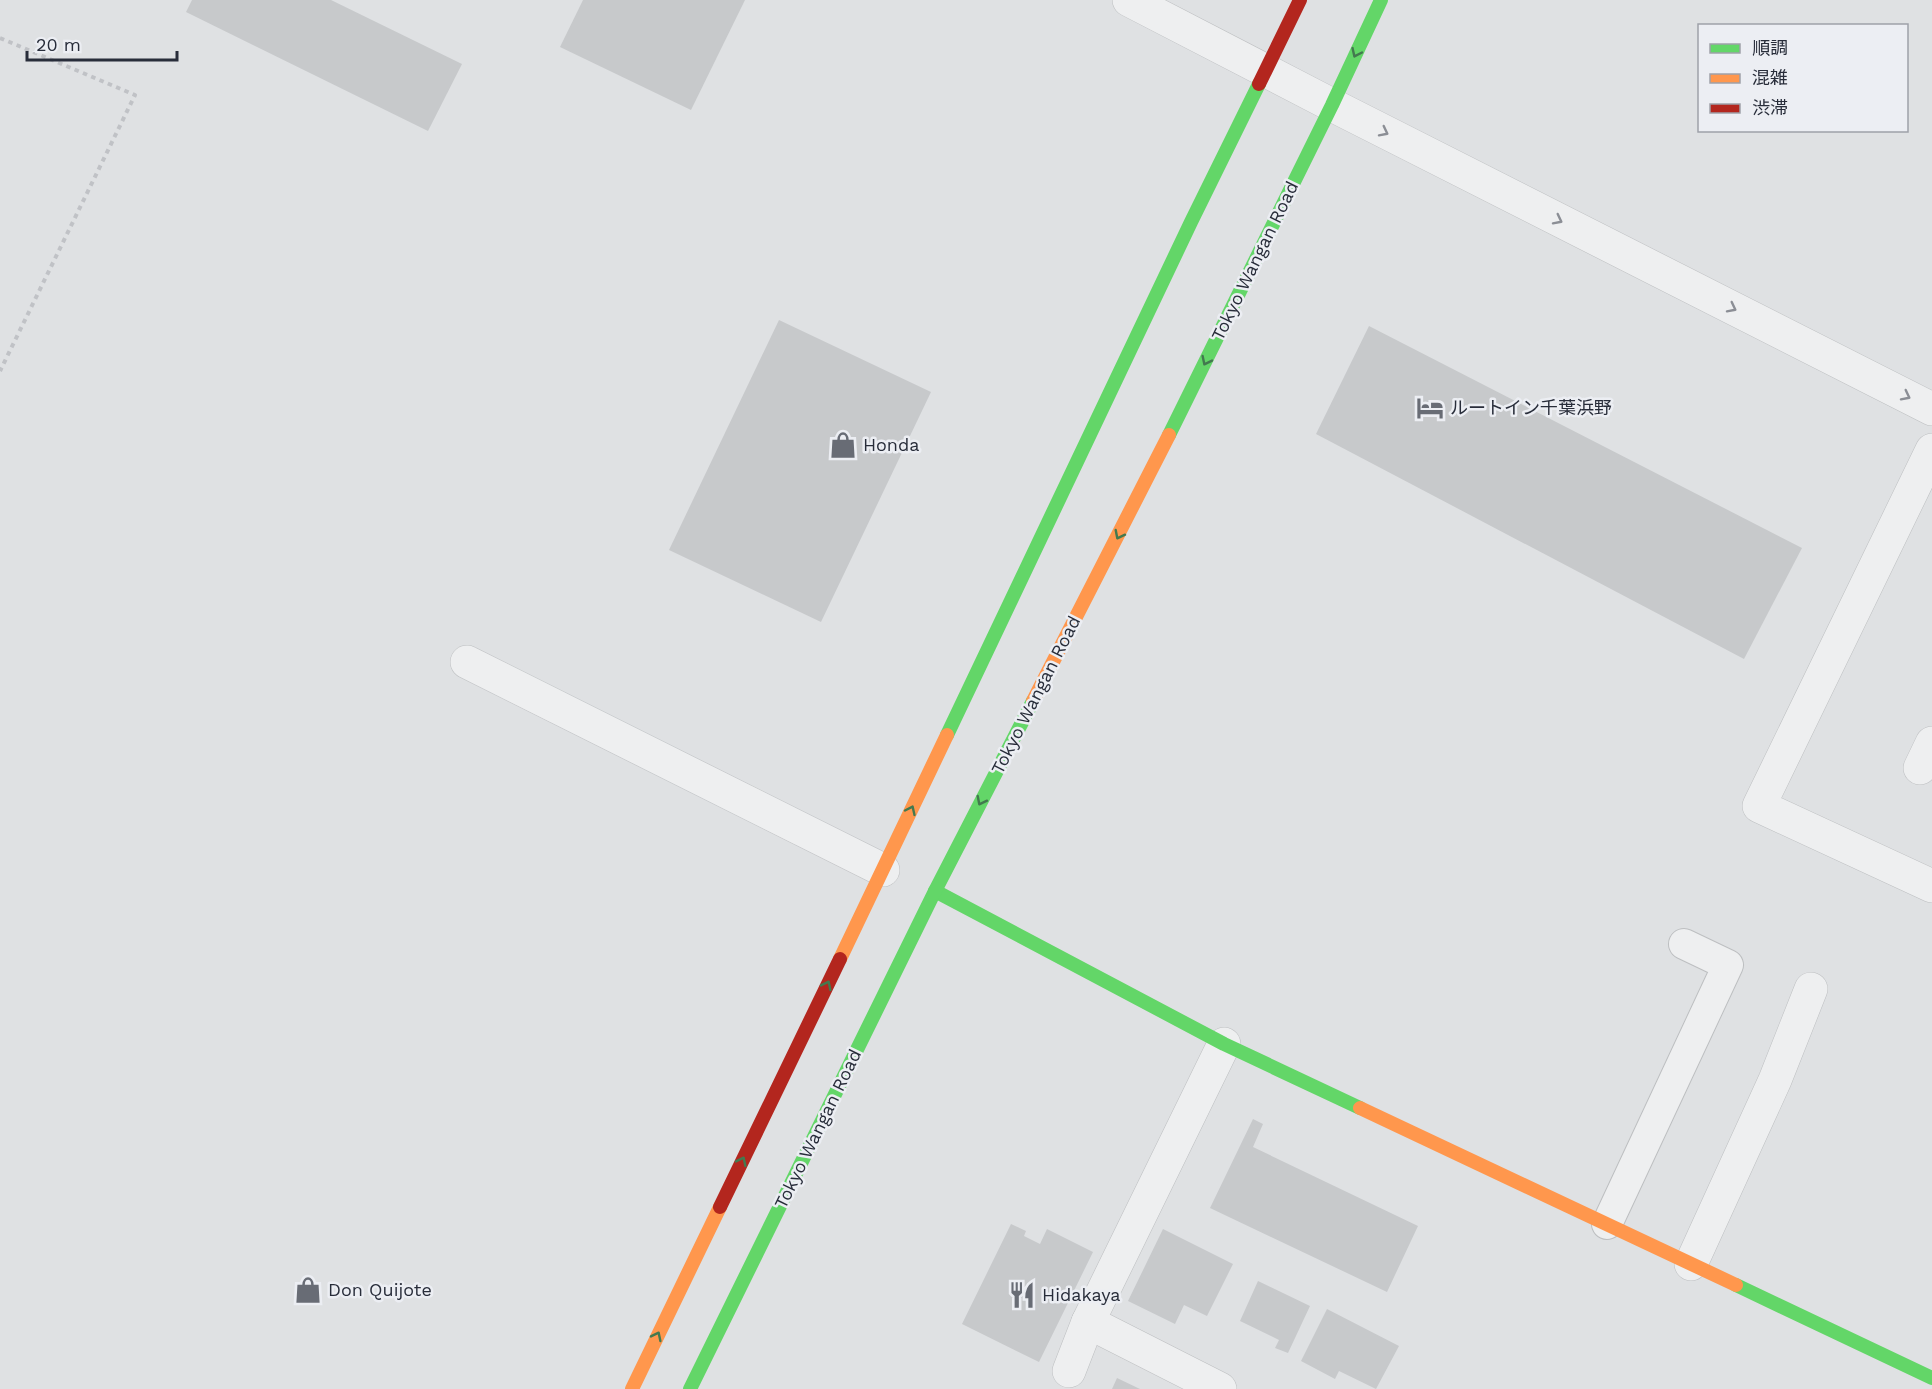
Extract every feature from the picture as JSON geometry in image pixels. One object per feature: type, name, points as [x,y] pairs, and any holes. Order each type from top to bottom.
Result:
[{"type":"main road","points":[[632,1389],[1300,0]]},
{"type":"main road","name":"Tokyo Wangan Road","points":[[690,1389],[935,891],[1163,448],[1332,105],[1381,0]]},
{"type":"main road","points":[[935,891],[1224,1044],[1932,1378]]},
{"type":"street","points":[[1129,0],[1932,409]]},
{"type":"street","points":[[1932,450],[1759,806],[1932,886]]},
{"type":"street","points":[[467,662],[883,870]]},
{"type":"street","points":[[1691,1264],[1775,1080],[1811,989]]},
{"type":"street","points":[[1069,1371],[1088,1322],[1224,1044]]},
{"type":"street","points":[[1088,1322],[1220,1389]]},
{"type":"lane","points":[[1607,1224],[1728,965],[1684,944]]},
{"type":"path","points":[[0,38],[135,95],[0,371]]},
{"type":"building","points":[[192,0],[331,0],[462,64],[428,131],[186,12]]},
{"type":"building","points":[[583,0],[745,0],[691,110],[560,47]]},
{"type":"building","points":[[779,320],[931,392],[821,622],[669,550]]},
{"type":"building","points":[[1369,326],[1802,548],[1744,659],[1316,434]]},
{"type":"building","points":[[1253,1119],[1263,1124],[1253,1147],[1418,1226],[1387,1292],[1210,1208]]},
{"type":"building","points":[[1011,1224],[1026,1231],[1024,1236],[1040,1244],[1047,1229],[1093,1252],[1039,1362],[962,1324]]},
{"type":"building","points":[[1163,1229],[1233,1264],[1207,1316],[1184,1305],[1175,1324],[1128,1301]]},
{"type":"building","points":[[1258,1281],[1310,1306],[1288,1353],[1275,1348],[1279,1340],[1240,1321]]},
{"type":"building","points":[[1327,1309],[1399,1346],[1376,1389],[1339,1371],[1335,1379],[1301,1361]]},
{"type":"building","points":[[1117,1378],[1140,1389],[1112,1389]]},
{"type":"traffic: fast","points":[[1169,435],[1332,105],[1381,0]]},
{"type":"traffic: fast","points":[[947,735],[1259,84]]},
{"type":"traffic: fast","points":[[690,1389],[935,891],[1033,701]]},
{"type":"traffic: fast","points":[[935,891],[1224,1044],[1360,1108]]},
{"type":"traffic: fast","points":[[1736,1285],[1932,1378]]},
{"type":"traffic: slow","points":[[1033,701],[1169,435]]},
{"type":"traffic: slow","points":[[840,959],[947,735]]},
{"type":"traffic: slow","points":[[1360,1108],[1736,1285]]},
{"type":"traffic: slow","points":[[632,1389],[720,1207]]},
{"type":"traffic: jam","points":[[1259,84],[1300,0]]},
{"type":"traffic: jam","points":[[720,1207],[840,959]]},
{"type":"place","name":"ルートイン千葉浜野","points":[[1430,408]]},
{"type":"place","name":"Honda","points":[[843,445]]},
{"type":"place","name":"Don Quijote","points":[[308,1290]]},
{"type":"place","name":"Hidakaya","points":[[1022,1295]]}]
